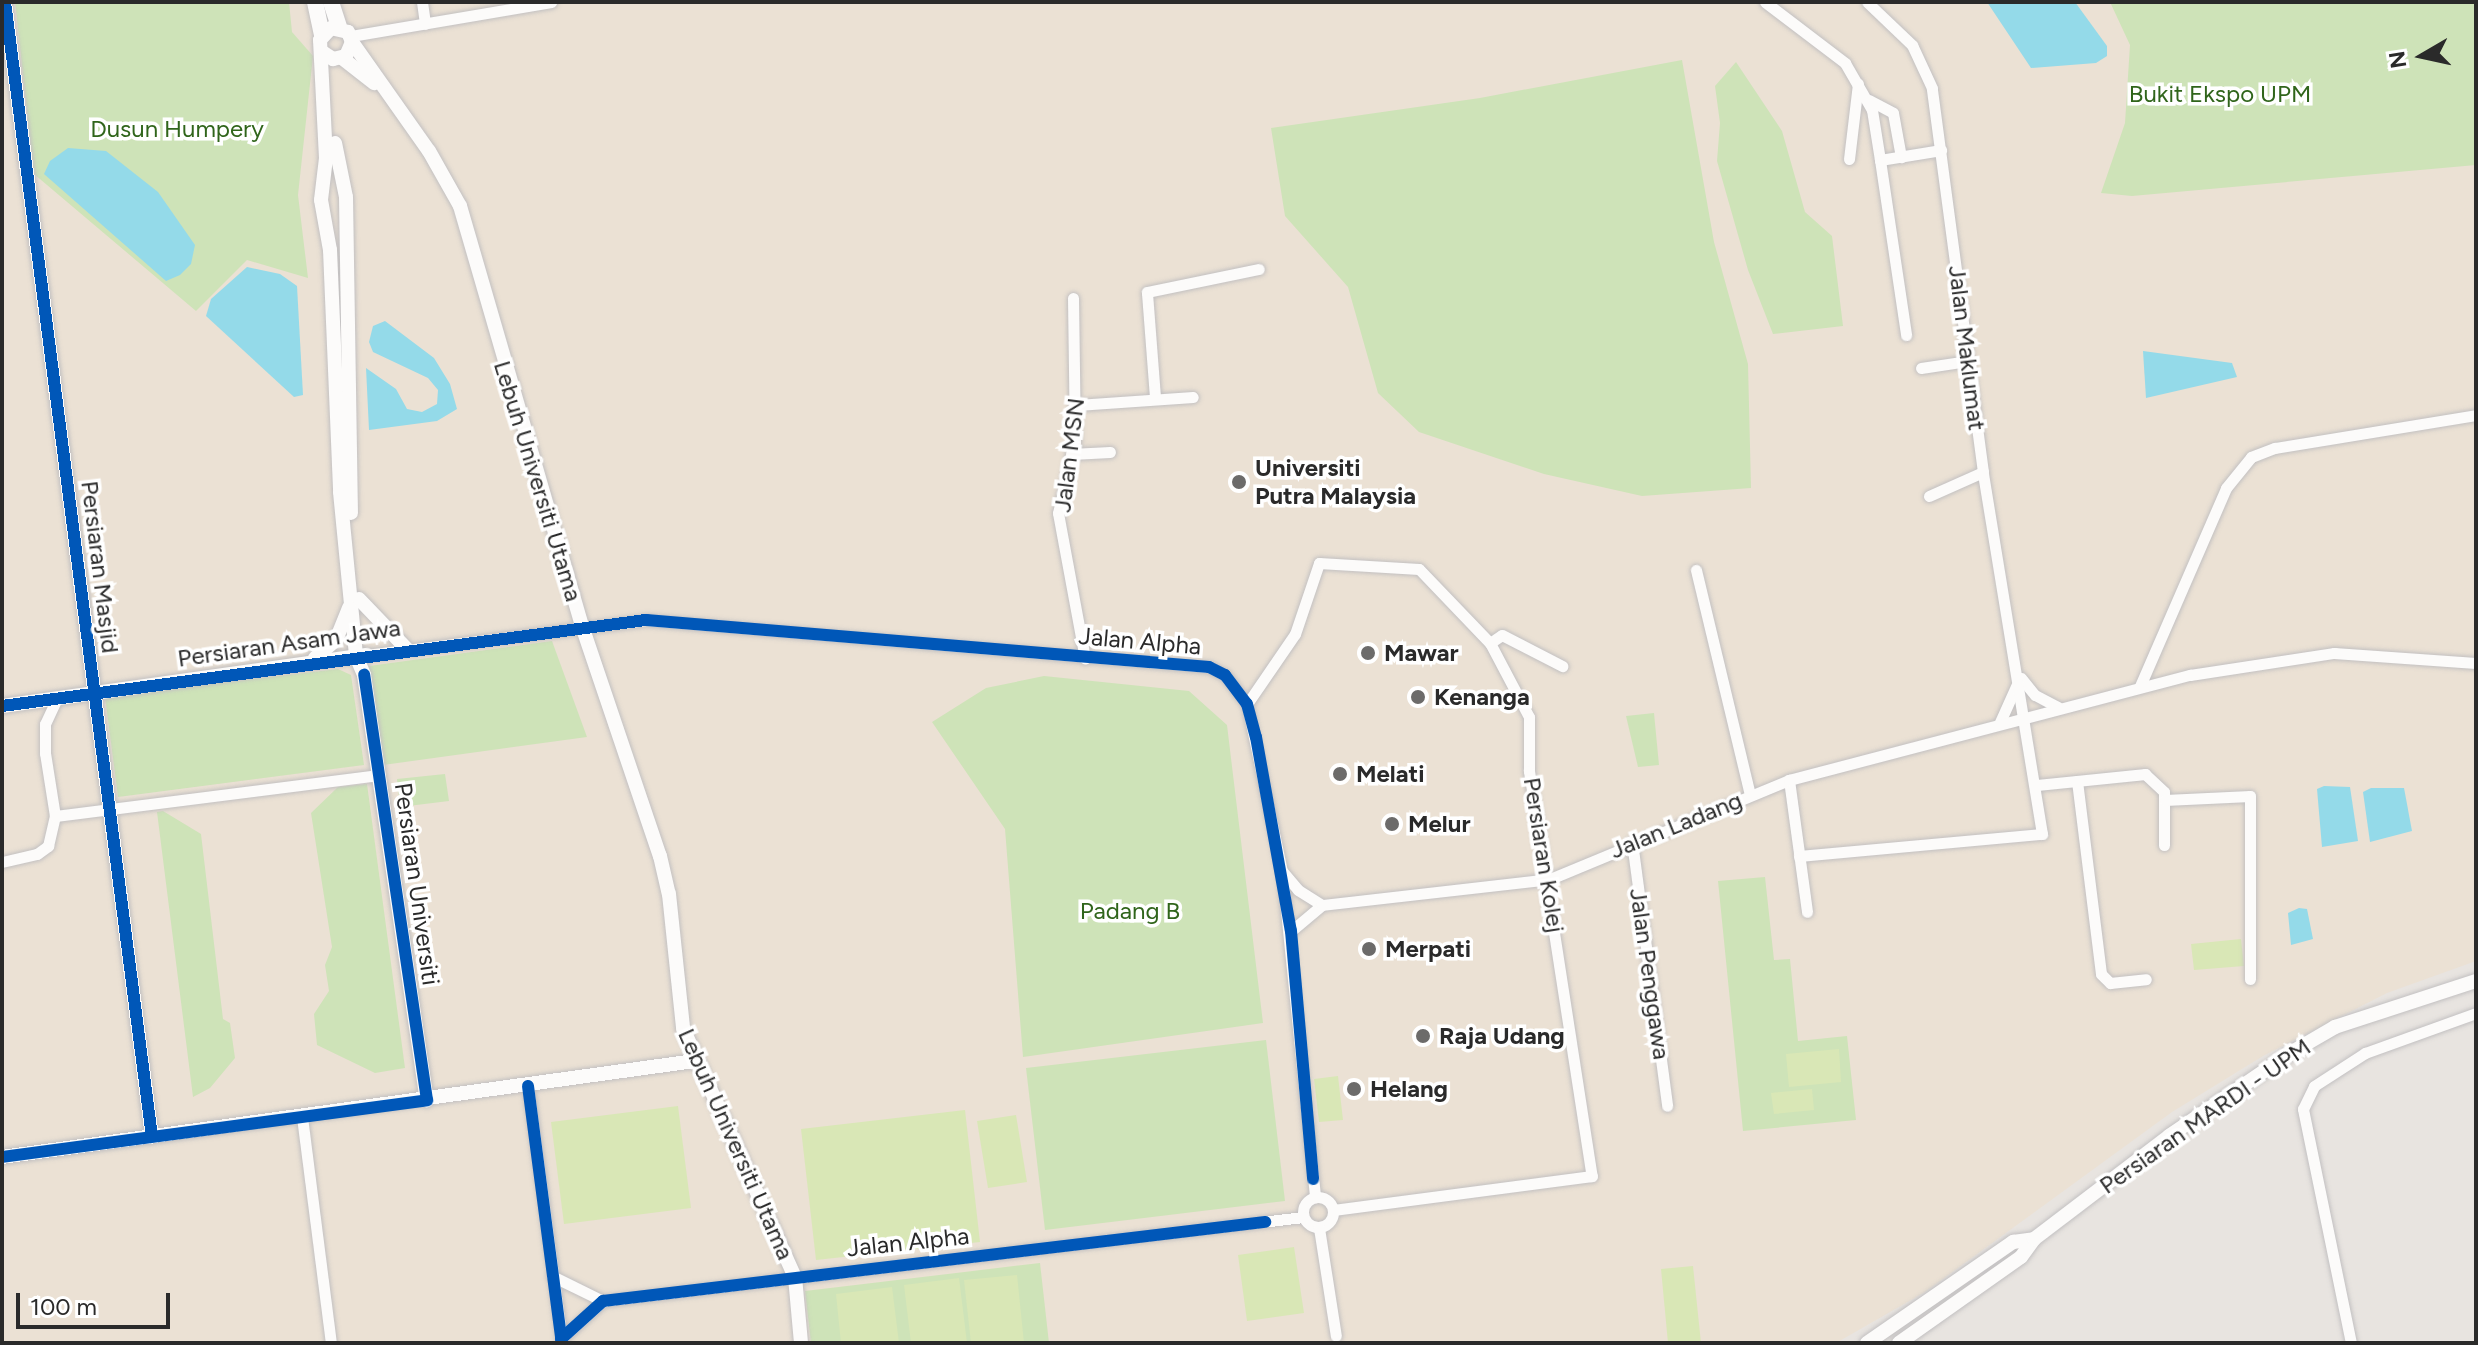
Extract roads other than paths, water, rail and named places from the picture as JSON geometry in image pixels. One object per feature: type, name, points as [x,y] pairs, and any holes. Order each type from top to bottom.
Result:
[{"type":"main road","points":[[315,2],[322,35]]},
{"type":"main road","name":"Lebuh Universiti Utama","points":[[331,2],[347,35]]},
{"type":"street","name":"Persiaran Masjid","points":[[5,2],[95,691],[106,808],[152,1137]]},
{"type":"street","points":[[422,2],[425,24]]},
{"type":"street","points":[[333,57],[322,35],[347,35],[425,24],[551,2]]},
{"type":"street","points":[[1765,2],[1837,53],[1869,100],[1906,335]]},
{"type":"street","name":"Jalan Maklumat","points":[[1799,856],[2042,834],[2026,716],[1983,472],[1932,88],[1912,45],[1867,2]]},
{"type":"street","points":[[333,57],[347,35]]},
{"type":"street","name":"Lebuh Universiti Utama","points":[[347,35],[381,88],[429,151],[460,206],[582,626],[660,856],[669,894],[677,1005],[695,1061],[795,1277],[801,1343]]},
{"type":"street","name":"Lebuh Universiti Utama","points":[[333,57],[381,88]]},
{"type":"street","name":"Persiaran Universiti","points":[[333,57],[336,158],[346,197],[355,600]]},
{"type":"street","name":"Persiaran Universiti","points":[[333,57],[321,200],[330,250],[340,492],[427,1100]]},
{"type":"street","points":[[1849,159],[1858,84]]},
{"type":"street","points":[[1869,100],[1893,113],[1901,157]]},
{"type":"street","points":[[1880,160],[1941,150]]},
{"type":"street","points":[[1155,397],[1147,292],[1259,269]]},
{"type":"street","name":"Jalan MSN","points":[[1073,298],[1077,405],[1071,454],[1058,513],[1085,659]]},
{"type":"street","points":[[1921,368],[1968,361]]},
{"type":"street","points":[[1077,405],[1155,397],[1193,397]]},
{"type":"street","points":[[2140,686],[2226,488],[2251,457],[2275,448],[2476,415]]},
{"type":"street","points":[[1071,454],[1110,452]]},
{"type":"street","points":[[1929,496],[1983,472]]},
{"type":"street","name":"Persiaran Kolej","points":[[1247,704],[1295,634],[1319,563],[1419,569],[1490,643],[1526,704],[1529,771],[1550,879],[1592,1176],[1333,1210]]},
{"type":"street","points":[[1696,570],[1750,795]]},
{"type":"street","points":[[308,663],[329,650],[355,600],[407,649]]},
{"type":"street","name":"Jalan Alpha","points":[[582,626],[646,620],[1209,667],[1225,675],[1247,704],[1282,871],[1291,931],[1315,1197]]},
{"type":"street","name":"Persiaran Asam Jawa","points":[[2,706],[308,663],[363,662],[407,649],[582,626]]},
{"type":"street","points":[[1490,643],[1502,635],[1562,666]]},
{"type":"street","name":"Jalan Ladang","points":[[1322,905],[1550,879],[1632,842],[1789,780],[2140,686],[2324,654],[2476,663]]},
{"type":"street","points":[[2019,674],[2035,695],[2058,707]]},
{"type":"street","points":[[2000,722],[2019,674]]},
{"type":"street","points":[[2,862],[48,846],[55,816],[45,753],[45,724],[57,698]]},
{"type":"street","points":[[2037,785],[2145,774],[2156,780],[2165,800],[2164,845]]},
{"type":"street","points":[[55,816],[379,775]]},
{"type":"street","points":[[1789,780],[1807,912]]},
{"type":"street","points":[[2077,781],[2101,974],[2110,983],[2146,979]]},
{"type":"street","points":[[2165,800],[2250,796],[2250,979]]},
{"type":"street","name":"Jalan Penggawa","points":[[1632,842],[1667,1106]]},
{"type":"street","points":[[1282,871],[1298,890],[1322,905],[1291,931]]},
{"type":"street","name":"Persiaran MARDI - UPM","points":[[1886,1339],[1920,1328],[2021,1257],[2034,1239],[2169,1136],[2292,1052],[2349,1022],[2476,981]]},
{"type":"street","points":[[2351,1343],[2303,1109],[2314,1086],[2365,1053],[2476,1013]]},
{"type":"street","points":[[2,1157],[695,1061]]},
{"type":"street","points":[[528,1086],[562,1341]]},
{"type":"street","points":[[302,1117],[331,1343]]},
{"type":"street","points":[[1319,1228],[1331,1220],[1333,1210],[1324,1198],[1315,1197],[1306,1202],[1303,1217],[1319,1228],[1336,1336]]},
{"type":"street","name":"Jalan Alpha","points":[[603,1301],[1303,1217]]},
{"type":"street","name":"Persiaran MARDI - UPM","points":[[1886,1339],[2013,1242],[2034,1239]]},
{"type":"street","points":[[552,1276],[603,1301],[562,1341]]},
{"type":"street","points":[[1914,1343],[1920,1328]]},
{"type":"water","points":[[1987,2],[2075,2],[2107,46],[2107,56],[2096,63],[2031,68]]},
{"type":"water","points":[[68,148],[106,151],[158,192],[195,245],[191,264],[180,275],[166,281],[44,174],[50,161]]},
{"type":"water","points":[[247,267],[280,274],[297,286],[303,395],[294,397],[206,316],[211,299]]},
{"type":"water","points":[[385,321],[434,358],[450,384],[457,409],[437,421],[369,430],[366,368],[396,389],[407,409],[422,412],[437,404],[438,390],[428,378],[373,352],[369,342],[373,326]]},
{"type":"water","points":[[2143,351],[2232,363],[2237,377],[2146,398]]},
{"type":"water","points":[[2324,786],[2350,787],[2358,841],[2322,847],[2317,789]]},
{"type":"water","points":[[2371,788],[2404,788],[2412,831],[2370,842],[2363,792]]},
{"type":"water","points":[[2299,908],[2307,909],[2313,939],[2291,945],[2288,913]]},
{"type":"place","name":"Universiti Putra Malaysia","points":[[1239,482]]},
{"type":"place","name":"Mawar","points":[[1368,653]]},
{"type":"place","name":"Kenanga","points":[[1418,697]]},
{"type":"place","name":"Melati","points":[[1340,774]]},
{"type":"place","name":"Melur","points":[[1392,824]]},
{"type":"place","name":"Merpati","points":[[1369,949]]},
{"type":"place","name":"Raja Udang","points":[[1423,1036]]},
{"type":"place","name":"Helang","points":[[1354,1089]]},
{"type":"park label","name":"Bukit Ekspo UPM","points":[[2220,94]]},
{"type":"park label","name":"Dusun Humpery","points":[[177,129]]},
{"type":"park label","name":"Padang B","points":[[1130,911]]}]
